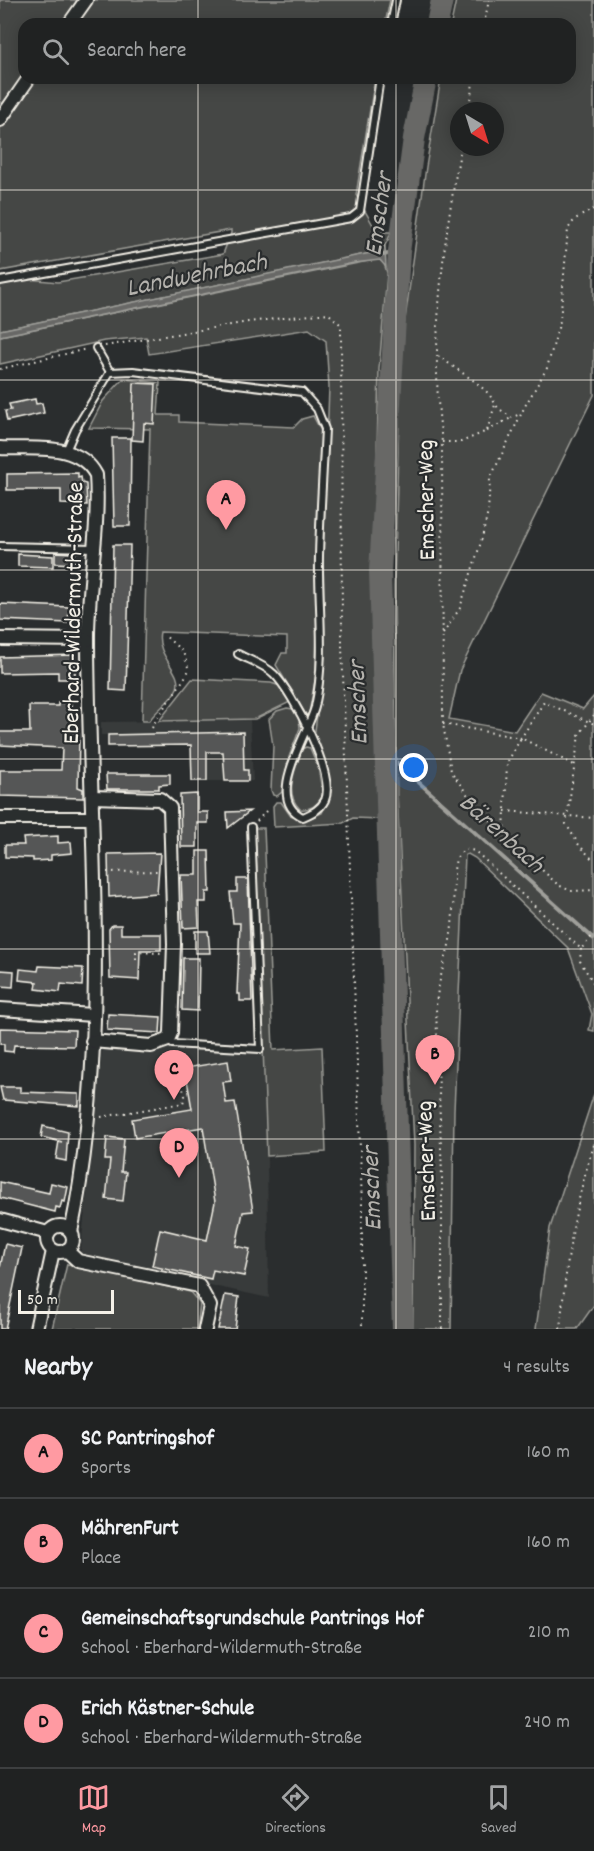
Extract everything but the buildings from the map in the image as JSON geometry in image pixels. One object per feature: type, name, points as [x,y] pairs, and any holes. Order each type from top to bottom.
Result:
[{"type":"street","points":[[73,18],[86,0]]},
{"type":"street","points":[[0,120],[25,84]]},
{"type":"street","points":[[0,448],[66,451]]},
{"type":"street","name":"Eberhard-Wildermuth-Straße","points":[[66,451],[84,458],[92,466],[96,475],[97,487],[88,640],[92,797],[93,1015],[86,1124],[71,1232]]},
{"type":"street","points":[[0,639],[88,640]]},
{"type":"street","points":[[92,797],[160,799],[168,804],[172,813],[174,953],[171,1033],[168,1040],[151,1046],[92,1041]]},
{"type":"street","points":[[0,818],[92,818]]},
{"type":"street","points":[[0,1009],[93,1015]]},
{"type":"street","points":[[0,1220],[48,1233],[59,1226],[71,1232],[71,1245],[66,1250],[53,1251]]},
{"type":"street","points":[[36,1329],[53,1251],[47,1242],[48,1233]]},
{"type":"street","points":[[66,1250],[78,1261],[199,1286],[210,1306],[205,1329]]},
{"type":"lane","points":[[392,18],[396,0]]},
{"type":"lane","points":[[0,281],[351,218],[360,212],[379,84]]},
{"type":"lane","points":[[96,348],[110,372]]},
{"type":"lane","points":[[110,372],[133,371],[302,392],[317,409],[325,429],[319,557],[321,626],[315,707],[307,727],[294,759],[286,791],[289,806],[294,813],[303,817],[317,810],[325,799],[327,780],[307,727],[289,693],[272,672],[238,654]]},
{"type":"lane","points":[[66,451],[75,430],[110,372]]},
{"type":"lane","points":[[0,546],[94,549]]},
{"type":"lane","points":[[168,1040],[172,1044],[260,1049],[251,827]]},
{"type":"path","points":[[485,18],[489,0]]},
{"type":"path","points":[[470,102],[473,84]]},
{"type":"path","name":"Emscher-Weg","points":[[459,156],[451,198],[436,396],[442,442],[443,724],[451,771],[476,807],[558,885],[571,891],[594,890]]},
{"type":"path","points":[[443,634],[460,608],[481,542],[488,512],[490,479],[522,413],[548,368],[560,321],[568,229],[575,219],[594,209]]},
{"type":"path","points":[[438,356],[477,383],[495,404],[512,418]]},
{"type":"path","points":[[487,431],[495,404]]},
{"type":"path","points":[[442,442],[461,442],[522,413]]},
{"type":"path","points":[[152,728],[158,714],[177,693],[189,670],[183,652],[164,635]]},
{"type":"path","points":[[504,834],[507,763],[520,738],[544,702],[594,724]]},
{"type":"path","points":[[594,715],[579,735],[566,824],[594,861]]},
{"type":"path","points":[[443,724],[520,738],[574,765]]},
{"type":"path","points":[[251,827],[267,810]]},
{"type":"path","points":[[505,811],[594,818]]},
{"type":"path","name":"Emscher-Weg","points":[[442,1329],[442,1176],[436,1008],[438,982],[452,927],[454,865],[458,855],[465,849],[474,851],[581,949]]},
{"type":"path","points":[[92,872],[173,871]]},
{"type":"path","points":[[594,934],[581,949],[580,961],[594,984]]},
{"type":"path","points":[[136,959],[136,952],[174,953]]},
{"type":"path","points":[[108,1117],[183,1103],[185,1096],[174,1059]]},
{"type":"path","points":[[560,1329],[566,1266],[584,1173],[594,1144]]},
{"type":"shaded area","points":[[0,0],[78,0],[65,18],[18,18],[18,84],[20,84],[0,113]]},
{"type":"shaded area","points":[[92,0],[390,0],[386,18],[79,18]]},
{"type":"shaded area","points":[[456,0],[594,0],[594,395],[460,670],[449,719],[515,731],[541,692],[583,709],[594,696],[594,1031],[589,1030],[592,1014],[568,948],[475,858],[468,854],[465,855],[454,1110],[451,1329],[413,1329],[414,1145],[396,770],[394,587],[401,349],[440,84],[576,84],[576,18],[452,18]]},
{"type":"shaded area","points":[[31,84],[374,84],[356,195],[377,232],[391,232],[384,246],[376,252],[0,330],[0,285],[28,279],[58,282],[223,254],[231,230],[0,271],[0,126]]},
{"type":"shaded area","points":[[385,246],[386,267],[380,260],[354,263],[0,336],[0,330],[376,252]]},
{"type":"shaded area","points":[[378,259],[384,263],[387,273],[379,369],[374,564],[380,819],[353,818],[343,823],[274,827],[273,806],[276,802],[281,802],[290,815],[305,820],[322,813],[331,792],[325,764],[314,738],[325,656],[323,556],[329,387],[326,341],[309,329],[149,354],[146,337],[104,341],[0,364],[0,336]]},
{"type":"shaded area","points":[[123,379],[160,383],[158,415],[179,415],[179,422],[294,427],[302,419],[313,416],[321,431],[316,675],[309,713],[306,715],[276,665],[282,653],[287,653],[287,637],[160,632],[161,649],[176,676],[177,688],[149,721],[142,721],[150,429],[89,428],[103,401]]},
{"type":"shaded area","points":[[192,679],[271,683],[280,686],[290,702],[255,719],[159,721]]},
{"type":"shaded area","points":[[293,709],[299,719],[300,728],[289,757],[282,792],[277,796],[273,795],[271,790],[273,746],[269,719],[277,711]]},
{"type":"shaded area","points":[[250,720],[253,781],[192,781],[191,745],[108,746],[108,735],[101,735],[101,722]]},
{"type":"shaded area","points":[[310,748],[318,767],[323,796],[313,807],[300,809],[292,796],[292,780],[302,749]]},
{"type":"shaded area","points":[[255,828],[264,828],[273,1050],[322,1047],[326,1152],[267,1156]]},
{"type":"shaded area","points":[[105,1047],[153,1050],[165,1047],[263,1052],[322,1047],[326,1152],[267,1156],[269,1298],[80,1257],[102,1049]]},
{"type":"shaded area","points":[[594,1094],[594,1305],[577,1329],[536,1329],[550,1228]]},
{"type":"shaded area","points":[[67,1264],[190,1292],[200,1304],[197,1329],[52,1329]]},
{"type":"waterway","name":"Emscher","points":[[438,18],[442,0]]},
{"type":"waterway","name":"Emscher","points":[[403,1329],[380,571],[399,252],[414,138],[425,84]]},
{"type":"waterway","name":"Landwehrbach","points":[[383,255],[399,252]]},
{"type":"waterway","name":"Bärenbach","points":[[386,753],[594,939]]},
{"type":"place","name":"SC Pantringshof","points":[[226,530]]},
{"type":"place","name":"MährenFurt","points":[[435,1085]]},
{"type":"place","name":"Gemeinschaftsgrundschule Pantrings Hof","points":[[174,1100]]},
{"type":"place","name":"Erich Kästner-Schule","points":[[179,1178]]}]
